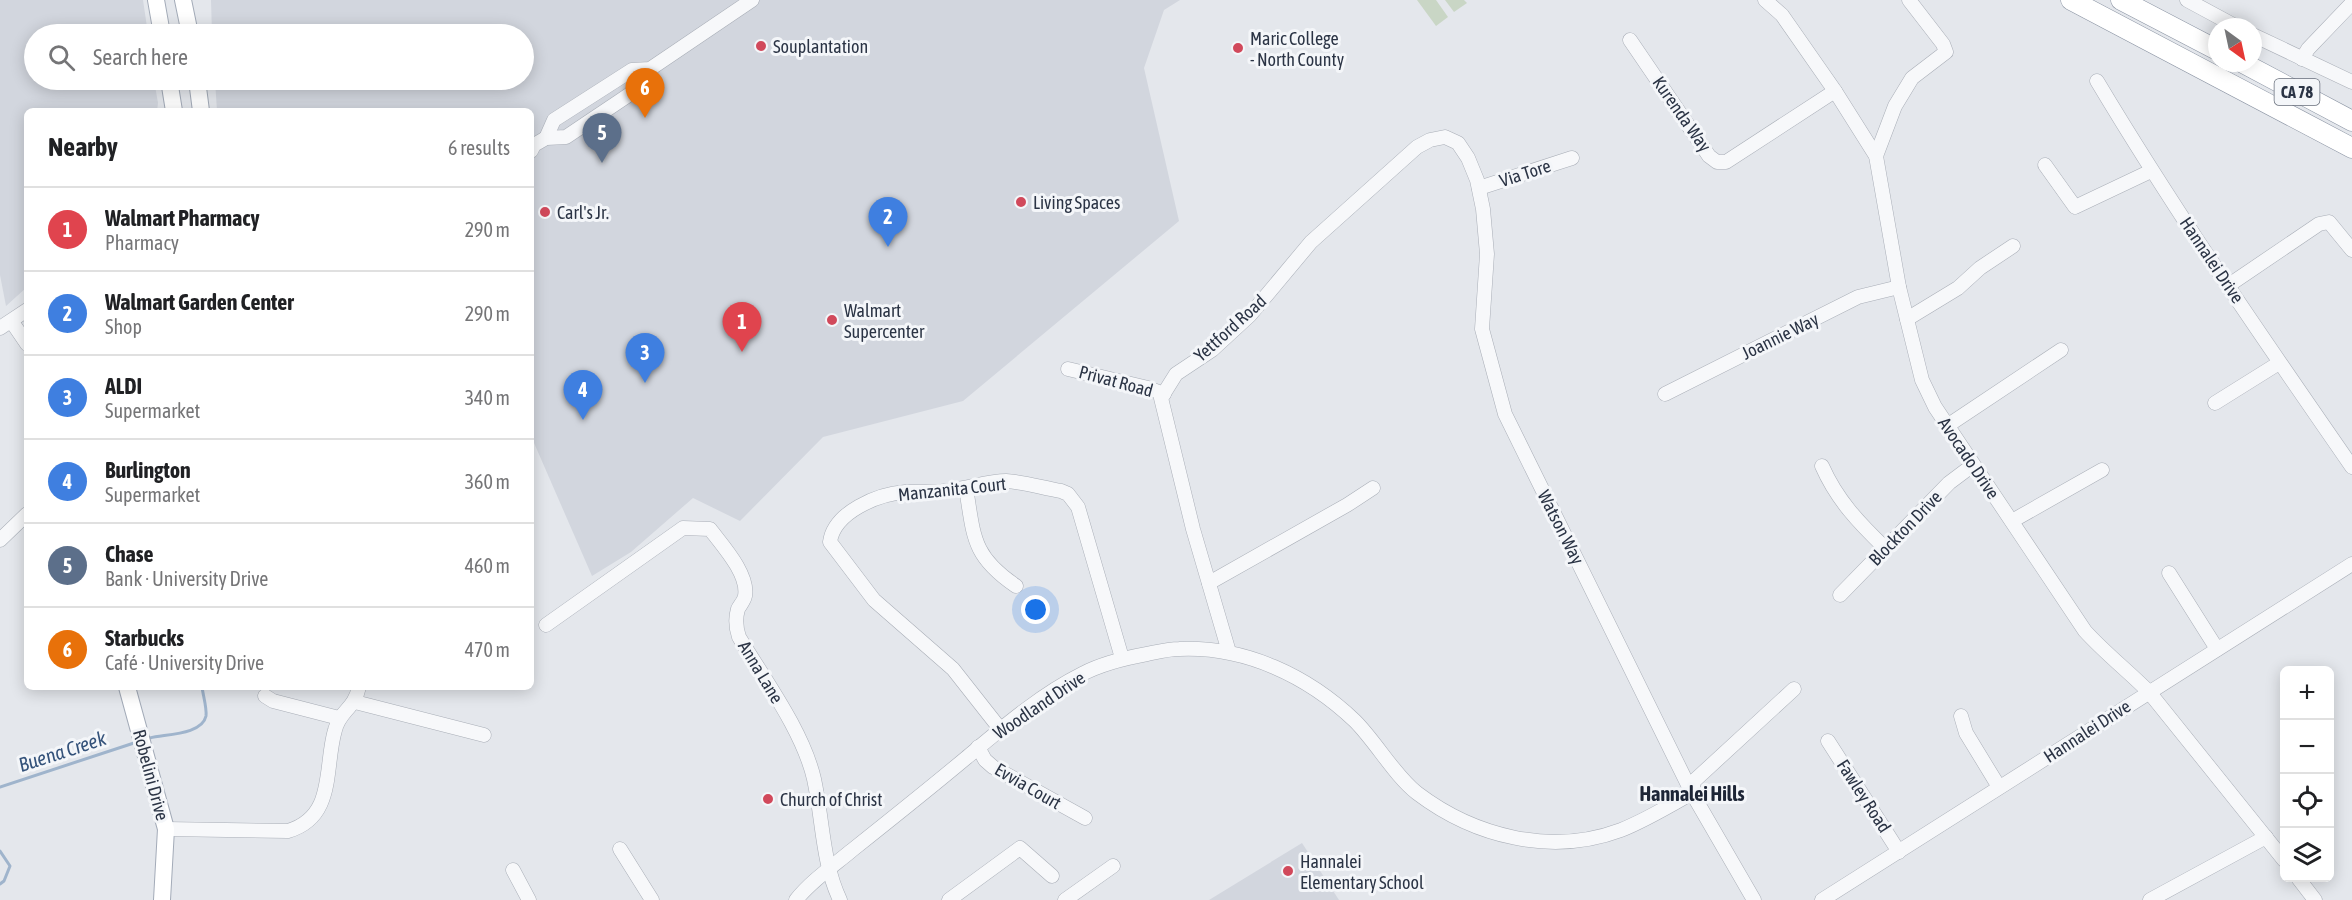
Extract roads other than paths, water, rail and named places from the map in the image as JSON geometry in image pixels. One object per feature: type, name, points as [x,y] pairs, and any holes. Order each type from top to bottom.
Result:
[{"type":"highway","name":"CA 78","points":[[2071,0],[2352,148]]},
{"type":"highway","points":[[2121,0],[2208,45]]},
{"type":"highway","name":"CA 78","points":[[2259,72],[2352,121]]},
{"type":"main road","points":[[156,0],[160,24]]},
{"type":"main road","points":[[183,0],[188,24]]},
{"type":"main road","points":[[171,90],[174,108]]},
{"type":"main road","points":[[198,90],[201,108]]},
{"type":"main road","name":"Robelini Drive","points":[[128,690],[166,829],[162,900]]},
{"type":"street","points":[[536,145],[566,137],[642,86],[650,69],[752,0]]},
{"type":"street","name":"Avocado Drive","points":[[1765,0],[1780,13],[1835,91],[1876,156],[1899,287],[1922,380],[1947,426],[2085,631],[2102,650],[2128,670],[2149,692],[2280,855]]},
{"type":"street","points":[[1876,156],[1895,106],[1912,78],[1946,52],[1944,44],[1909,0]]},
{"type":"street","points":[[2187,0],[2220,18]]},
{"type":"street","points":[[2302,59],[2308,49],[2352,3]]},
{"type":"street","points":[[2262,39],[2352,82]]},
{"type":"street","name":"Kurenda Way","points":[[1630,40],[1709,156],[1718,162],[1726,162],[1835,91]]},
{"type":"street","points":[[536,145],[554,120],[632,70],[650,69]]},
{"type":"street","name":"Hannalei Drive","points":[[2097,81],[2151,171],[2279,363],[2352,466]]},
{"type":"street","name":"Watson Way","points":[[1445,137],[1458,143],[1468,158],[1479,188],[1487,254],[1482,329],[1505,414],[1692,794],[1754,900]]},
{"type":"street","name":"Yettford Road","points":[[1164,394],[1176,374],[1212,350],[1259,306],[1311,242],[1417,147],[1430,140],[1445,137]]},
{"type":"street","name":"Via Tore","points":[[1479,188],[1572,158]]},
{"type":"street","points":[[2045,165],[2075,207],[2151,171]]},
{"type":"street","points":[[2229,285],[2319,224],[2329,222],[2352,250]]},
{"type":"street","points":[[1907,319],[1958,288],[1980,268],[2013,246]]},
{"type":"street","name":"Joannie Way","points":[[1665,394],[1858,297],[1899,287]]},
{"type":"street","points":[[24,312],[6,325],[24,341]]},
{"type":"street","points":[[1947,426],[2061,350]]},
{"type":"street","points":[[2215,404],[2279,363]]},
{"type":"street","name":"Privat Road","points":[[1068,369],[1164,394]]},
{"type":"street","points":[[1164,394],[1161,398],[1166,423],[1229,652]]},
{"type":"street","name":"Blockton Drive","points":[[1840,595],[1949,483],[1973,465]]},
{"type":"street","points":[[1822,466],[1832,489],[1852,517],[1885,548]]},
{"type":"street","points":[[2012,521],[2103,470]]},
{"type":"street","name":"Manzanita Court","points":[[1001,730],[953,669],[874,600],[830,542],[831,532],[837,523],[857,508],[875,499],[903,492],[949,491],[1005,481],[1068,494],[1078,507],[1122,658]]},
{"type":"street","points":[[966,488],[973,533],[979,549],[994,571],[1016,586]]},
{"type":"street","points":[[1209,583],[1373,488]]},
{"type":"street","points":[[0,540],[24,517]]},
{"type":"street","name":"Anna Lane","points":[[546,625],[683,528],[710,529],[732,557],[744,582],[745,596],[738,609],[735,625],[739,637],[793,724],[814,778],[828,870]]},
{"type":"street","name":"Hannalei Drive","points":[[1822,900],[2352,564]]},
{"type":"street","points":[[2169,573],[2217,649]]},
{"type":"street","name":"Woodland Drive","points":[[796,900],[828,870],[978,747],[1049,694],[1082,673],[1122,658],[1178,649],[1229,652],[1279,668],[1315,689],[1355,722],[1417,793],[1458,819],[1501,836],[1533,842],[1581,840],[1619,831],[1692,794]]},
{"type":"street","points":[[1692,794],[1694,780],[1794,689]]},
{"type":"street","points":[[166,829],[288,831],[306,824],[326,794],[334,730],[339,718],[355,702],[358,690]]},
{"type":"street","points":[[265,696],[273,701],[339,718]]},
{"type":"street","points":[[355,702],[484,735]]},
{"type":"street","points":[[1962,716],[1966,733],[2000,787]]},
{"type":"street","name":"Fawley Road","points":[[1828,741],[1899,852]]},
{"type":"street","name":"Evvia Court","points":[[978,747],[985,760],[993,767],[1085,818]]},
{"type":"street","points":[[2150,900],[2266,837]]},
{"type":"street","points":[[949,900],[1020,848],[1052,876]]},
{"type":"street","points":[[620,849],[652,900]]},
{"type":"street","points":[[1065,900],[1113,866]]},
{"type":"street","points":[[513,870],[530,900]]},
{"type":"street","points":[[828,870],[840,900]]},
{"type":"street","points":[[2301,882],[2315,900]]},
{"type":"waterway","name":"Buena Creek","points":[[150,738],[182,733],[198,727],[206,716],[202,690]]},
{"type":"waterway","name":"Buena Creek","points":[[0,787],[134,743]]},
{"type":"waterway","name":"Buena Creek","points":[[0,851],[10,866],[4,881],[0,884]]},
{"type":"place","name":"Souplantation","points":[[761,46]]},
{"type":"place","name":"Maric College - North County","points":[[1238,48]]},
{"type":"place","name":"Starbucks","points":[[645,118]]},
{"type":"place","name":"Chase","points":[[602,163]]},
{"type":"place","name":"Living Spaces","points":[[1021,202]]},
{"type":"place","name":"Carl's Jr.","points":[[545,212]]},
{"type":"place","name":"Walmart Garden Center","points":[[888,247]]},
{"type":"place","name":"Walmart Supercenter","points":[[832,320]]},
{"type":"place","name":"Walmart Pharmacy","points":[[742,352]]},
{"type":"place","name":"ALDI","points":[[645,383]]},
{"type":"place","name":"Burlington","points":[[583,420]]},
{"type":"place","name":"Church of Christ","points":[[768,799]]},
{"type":"place","name":"Hannalei Elementary School","points":[[1288,871]]},
{"type":"district","name":"Hannalei Hills","points":[[1692,793]]}]
